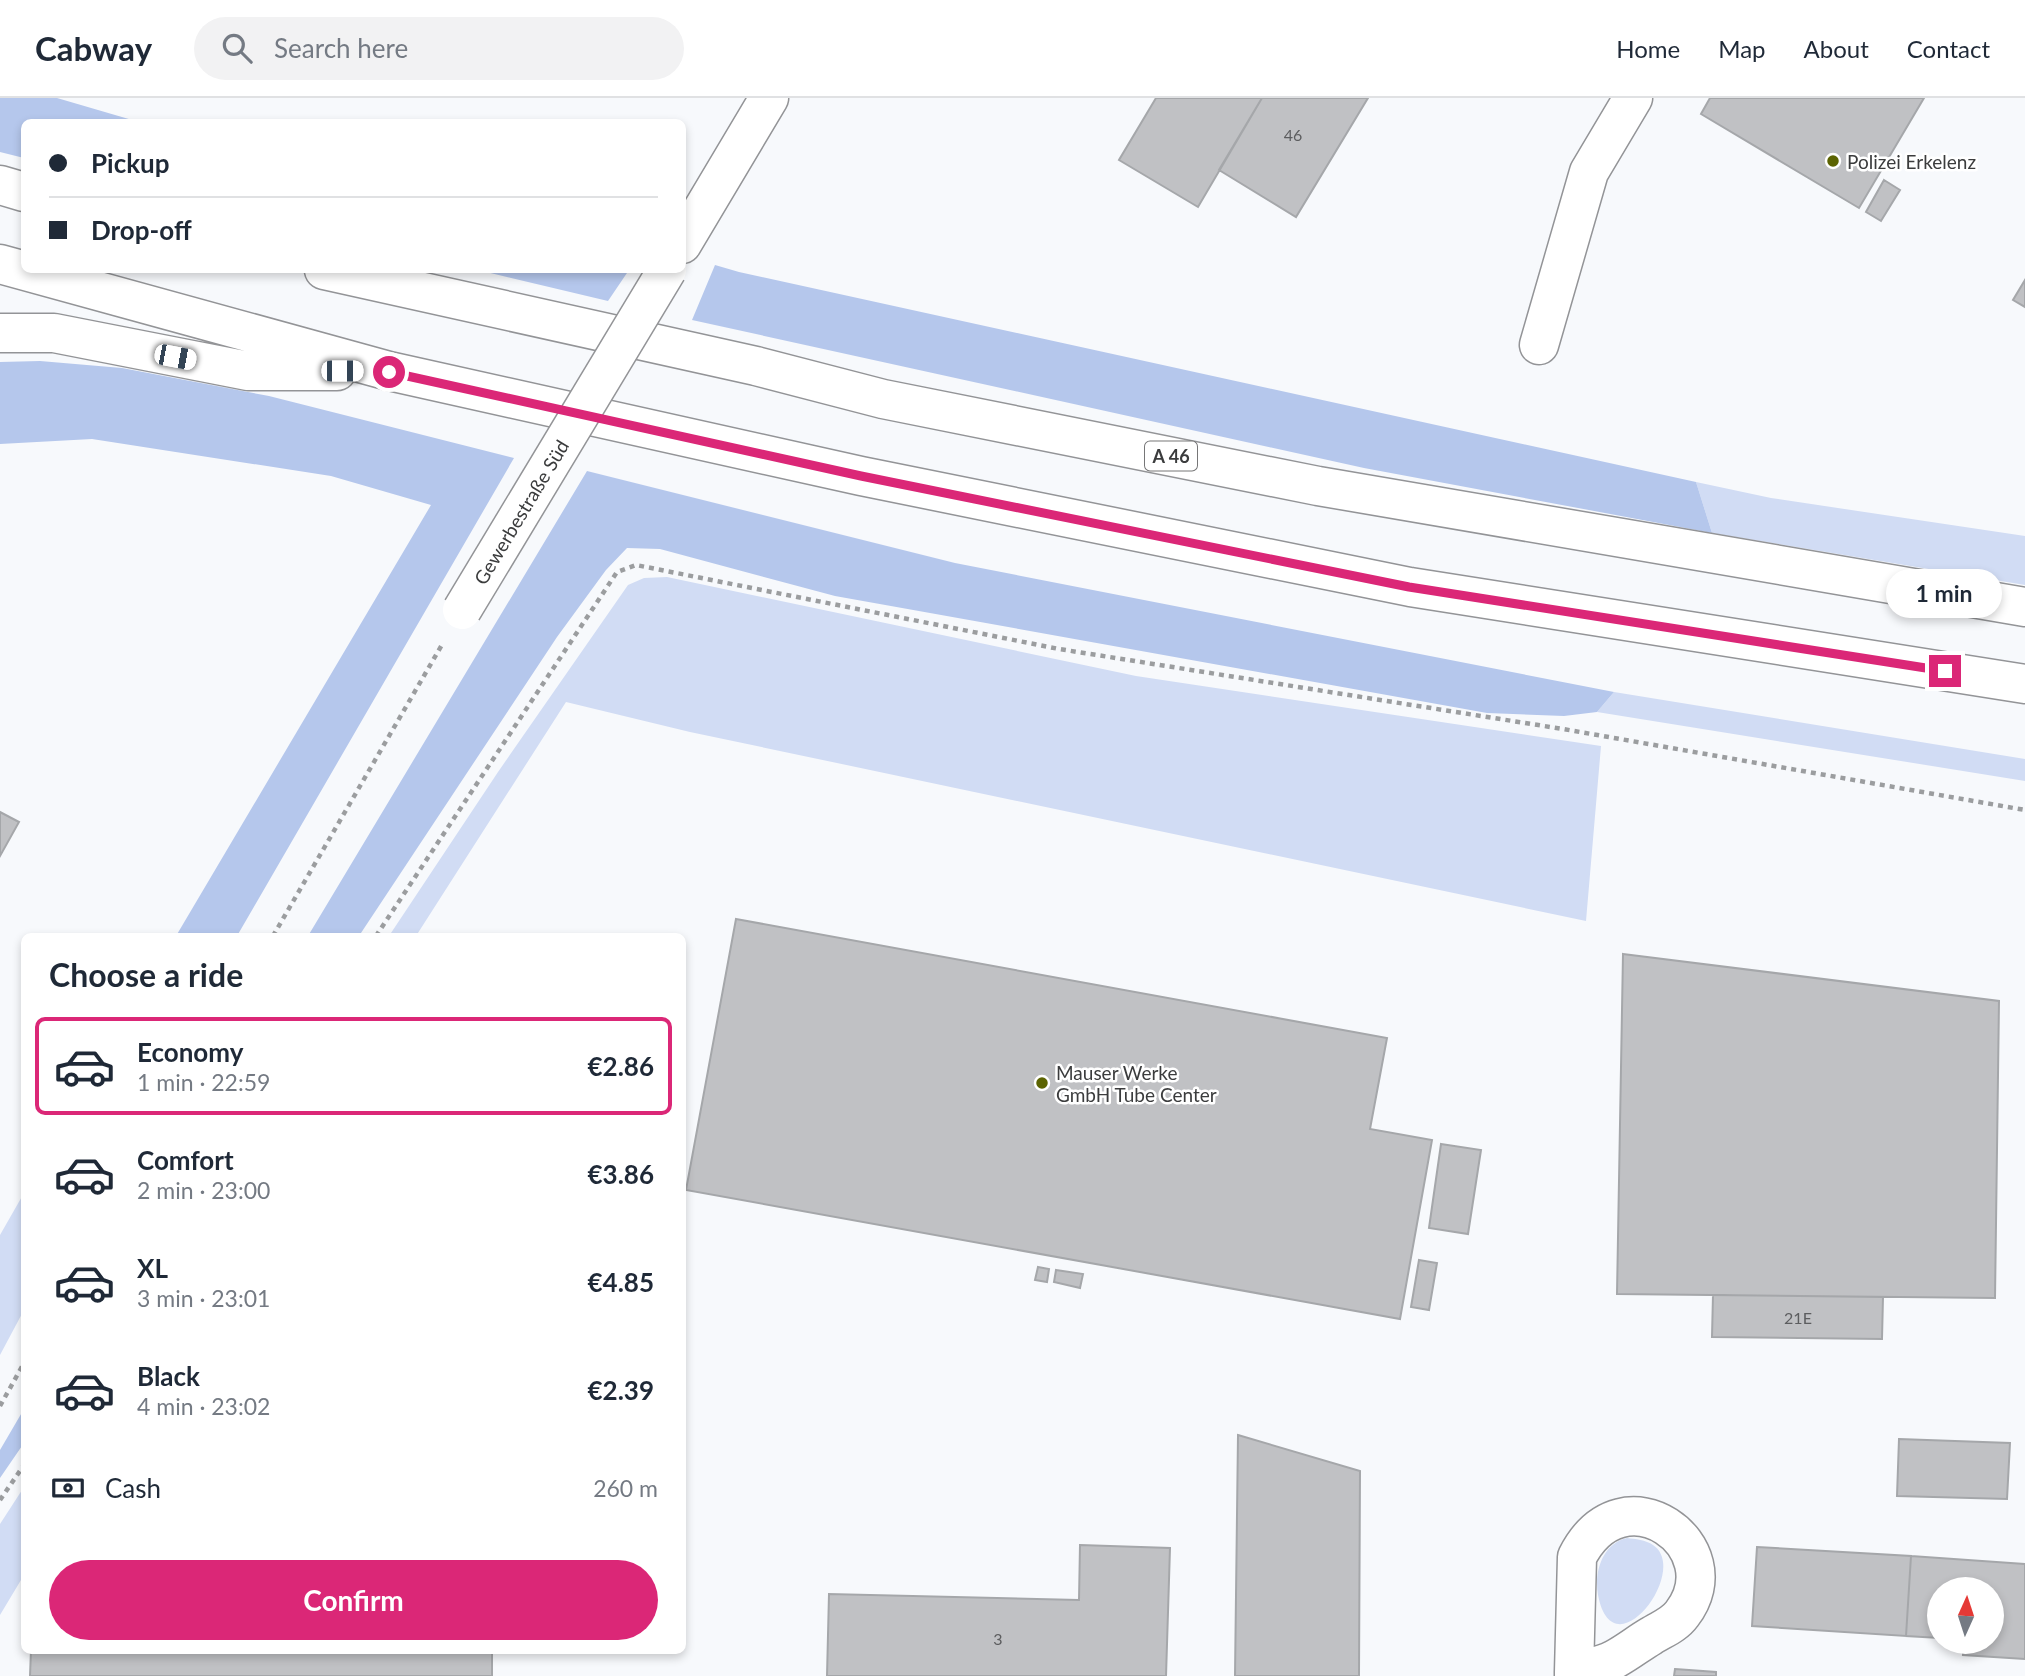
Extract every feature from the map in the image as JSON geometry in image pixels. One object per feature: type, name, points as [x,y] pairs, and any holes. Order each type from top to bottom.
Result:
[{"type":"main road","points":[[686,237],[769,98]]},
{"type":"main road","points":[[1539,345],[1589,172],[1633,98]]},
{"type":"main road","points":[[0,186],[21,191]]},
{"type":"main road","points":[[0,264],[21,270]]},
{"type":"main road","points":[[32,273],[389,372],[861,476],[1409,587],[2025,684]]},
{"type":"main road","name":"A 46","points":[[338,273],[756,366],[896,402],[1318,486],[2025,607]]},
{"type":"main road","name":"Gewerbestraße Süd","points":[[462,610],[665,273]]},
{"type":"main road","points":[[0,333],[54,333],[248,371],[389,372]]},
{"type":"path","points":[[378,933],[617,572],[636,565],[1059,649],[1563,729],[2025,810]]},
{"type":"path","points":[[275,933],[462,610]]},
{"type":"path","points":[[0,1406],[21,1368]]},
{"type":"path","points":[[0,1500],[21,1469]]},
{"type":"shaded area","points":[[0,98],[57,98],[129,119],[21,119],[21,157],[0,152]]},
{"type":"shaded area","points":[[715,265],[1696,482],[1712,533],[1364,468],[692,320]]},
{"type":"shaded area","points":[[491,273],[627,273],[608,301]]},
{"type":"shaded area","points":[[40,361],[122,368],[269,396],[514,458],[239,933],[178,933],[431,505],[331,476],[92,439],[0,444],[0,362]]},
{"type":"shaded area","points":[[587,471],[955,563],[1614,692],[1597,712],[1564,716],[1487,713],[835,596],[660,549],[627,548],[606,570],[557,637],[361,933],[310,933]]},
{"type":"shaded area","points":[[1696,482],[1771,498],[2025,536],[2025,585],[1712,533]]},
{"type":"shaded area","points":[[667,577],[1136,676],[1601,746],[1586,921],[690,732],[566,702],[418,933],[391,933],[498,772],[628,585],[644,578]]},
{"type":"shaded area","points":[[1614,692],[2025,759],[2025,781],[1597,712]]},
{"type":"shaded area","points":[[21,1198],[21,1316],[0,1355],[0,1235]]},
{"type":"shaded area","points":[[21,1414],[21,1447],[0,1478],[0,1450]]},
{"type":"shaded area","points":[[21,1492],[21,1580],[0,1615],[0,1524]]},
{"type":"shaded area","points":[[1627,1538],[1653,1545],[1662,1558],[1663,1574],[1656,1593],[1645,1609],[1632,1620],[1618,1624],[1606,1617],[1598,1595],[1597,1577],[1602,1560],[1611,1546]]},
{"type":"building","points":[[1156,98],[1262,98],[1198,207],[1119,160]]},
{"type":"building","points":[[1262,98],[1368,98],[1296,217],[1219,170]]},
{"type":"building","name":"Polizei Erkelenz","points":[[1710,98],[1924,98],[1859,208],[1701,114]]},
{"type":"building","points":[[1884,180],[1900,190],[1881,221],[1866,212]]},
{"type":"building","points":[[2025,280],[2025,307],[2013,300]]},
{"type":"building","points":[[0,812],[19,822],[0,856]]},
{"type":"building","name":"Mauser Werke GmbH Tube Center","points":[[736,919],[1387,1038],[1370,1129],[1432,1140],[1400,1319],[686,1190]]},
{"type":"building","points":[[1623,954],[1999,1001],[1995,1298],[1617,1294]]},
{"type":"building","points":[[1441,1144],[1481,1150],[1468,1234],[1429,1228]]},
{"type":"building","points":[[1419,1260],[1437,1263],[1429,1310],[1411,1307]]},
{"type":"building","points":[[1038,1267],[1049,1269],[1047,1282],[1035,1280]]},
{"type":"building","points":[[1056,1270],[1083,1274],[1080,1288],[1054,1282]]},
{"type":"building","points":[[1713,1295],[1883,1297],[1882,1339],[1712,1337]]},
{"type":"building","points":[[1238,1435],[1360,1471],[1359,1676],[1235,1676]]},
{"type":"building","points":[[1899,1439],[2010,1443],[2007,1499],[1897,1496]]},
{"type":"building","points":[[1080,1545],[1170,1548],[1166,1676],[827,1676],[829,1594],[1079,1600]]},
{"type":"building","points":[[1757,1547],[1911,1556],[1906,1636],[1752,1626]]},
{"type":"building","points":[[1911,1556],[2025,1564],[2025,1659],[1963,1655],[2004,1654],[2004,1577],[1927,1577],[1927,1637],[1906,1636]]},
{"type":"building","points":[[31,1654],[492,1654],[492,1676],[30,1676]]},
{"type":"building","points":[[1675,1669],[1716,1672],[1716,1676],[1674,1676]]},
{"type":"place","name":"Polizei Erkelenz","points":[[1833,161]]},
{"type":"place","name":"Mauser Werke GmbH Tube Center","points":[[1042,1083]]},
{"type":"route","points":[[389,372],[861,476],[1409,587],[1945,671]]}]
